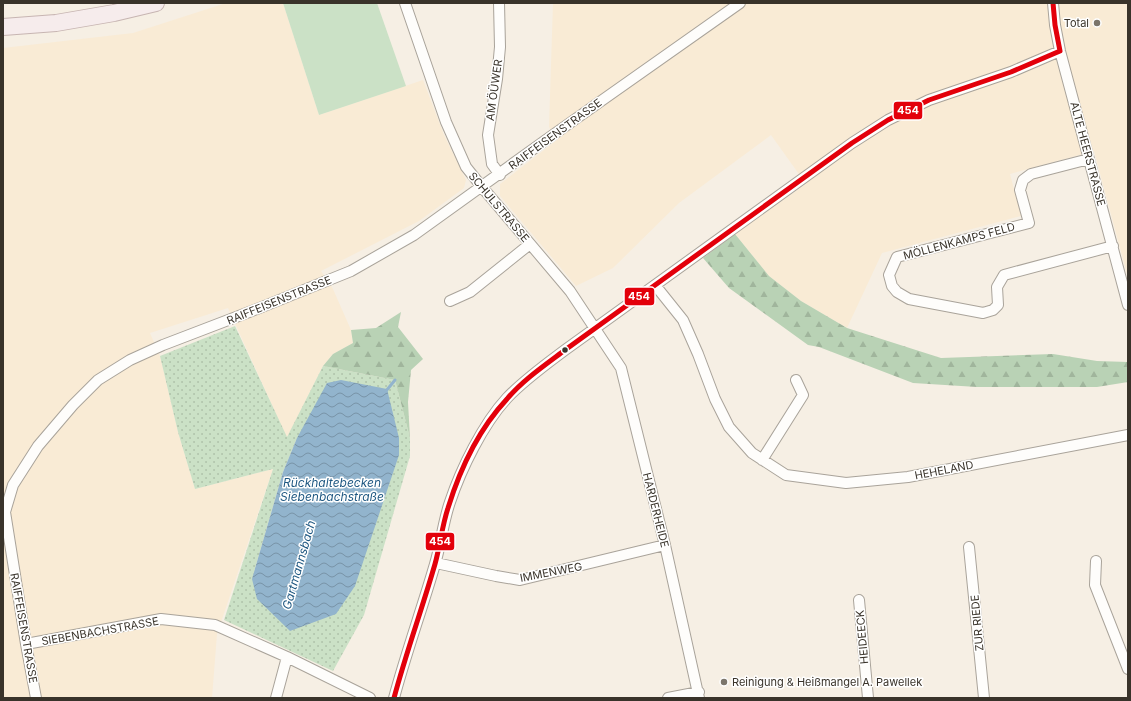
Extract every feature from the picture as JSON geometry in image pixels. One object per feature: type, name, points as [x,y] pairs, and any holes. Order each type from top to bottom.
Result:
[{"type":"main road","points":[[3,27],[56,23],[114,14],[156,3]]},
{"type":"street","name":"SCHULSTRASSE","points":[[405,3],[446,122],[466,167],[570,291],[596,329]]},
{"type":"street","name":"AM ÖÜWER","points":[[499,3],[500,48],[497,79],[488,135],[492,164],[500,174]]},
{"type":"street","name":"RAIFFEISENSTRASSE","points":[[36,698],[4,511],[13,485],[38,446],[98,380],[130,360],[163,345],[262,307],[351,270],[414,235],[556,132],[740,3]]},
{"type":"street","name":"ALTE HEERSTRASSE","points":[[1053,3],[1060,51],[1128,304]]},
{"type":"street","points":[[394,698],[406,652],[436,563],[450,503],[460,477],[474,446],[489,423],[506,400],[520,385],[655,285],[852,143],[888,120],[929,100],[1011,72],[1060,51]]},
{"type":"street","name":"MÖLLENKAMPS FELD","points":[[1089,159],[1031,174],[1023,180],[1020,190],[1029,223],[897,257],[889,275],[892,286],[897,292],[909,299],[983,313],[993,310],[998,305],[997,287],[1004,275],[1113,246]]},
{"type":"street","points":[[450,301],[470,292],[530,244]]},
{"type":"street","name":"HEHELAND","points":[[655,285],[683,320],[715,399],[729,427],[752,453],[786,475],[846,483],[908,477],[1128,435]]},
{"type":"street","name":"HARDERHEIDE","points":[[596,329],[620,368],[665,545],[699,695]]},
{"type":"street","points":[[762,460],[804,395],[796,380]]},
{"type":"street","name":"IMMENWEG","points":[[436,563],[520,580],[665,545]]},
{"type":"street","name":"ZUR RIEDE","points":[[969,547],[984,698]]},
{"type":"street","points":[[1096,561],[1095,584],[1128,669]]},
{"type":"street","name":"HEIDEECK","points":[[859,600],[868,698]]},
{"type":"street","name":"SIEBENBACHSTRASSE","points":[[26,644],[161,620],[215,624],[287,657],[370,698]]},
{"type":"street","points":[[276,698],[287,657]]},
{"type":"street","points":[[668,698],[699,695]]},
{"type":"shaded area","points":[[226,3],[283,3],[319,115],[423,80],[444,135],[466,180],[464,188],[419,221],[321,271],[333,289],[351,330],[353,343],[333,354],[323,366],[287,438],[228,308],[150,333],[160,356],[178,432],[195,489],[273,469],[217,634],[212,698],[3,698],[3,48],[133,33]]},
{"type":"shaded area","points":[[553,3],[1128,3],[1128,278],[1094,151],[1010,174],[1021,216],[882,253],[847,328],[801,301],[769,276],[735,234],[806,184],[771,135],[679,203],[613,268],[576,286],[500,196],[500,184],[557,140],[549,127]]},
{"type":"green space","points":[[283,3],[377,3],[406,86],[319,115]]},
{"type":"green space","points":[[735,234],[769,276],[801,301],[847,328],[941,358],[1053,354],[1097,361],[1128,362],[1128,382],[1097,387],[977,387],[913,383],[819,347],[808,345],[729,288],[703,258]]},
{"type":"green space","points":[[401,312],[398,327],[423,359],[411,370],[408,402],[410,438],[395,380],[323,366],[333,354],[353,343],[351,330],[376,328]]},
{"type":"green space","points":[[235,326],[287,437],[323,366],[395,380],[410,438],[410,456],[364,615],[333,671],[224,620],[273,469],[195,489],[178,432],[160,356]],"holes":[[[297,438],[252,579],[283,472]]]},
{"type":"water","name":"Rückhaltebecken Siebenbachstraße","points":[[341,380],[387,389],[399,438],[399,455],[355,586],[336,614],[290,631],[257,599],[252,579],[283,472],[297,438],[327,383]]},
{"type":"waterway","name":"Gartmannsbach","points":[[386,391],[395,380]]},
{"type":"transit line","name":"454","points":[[1053,3],[1060,51]]},
{"type":"transit line","name":"454","points":[[394,698],[435,564],[446,515],[458,479],[479,436],[497,411],[520,385],[565,350],[852,143],[888,120],[929,100],[1011,72],[1060,51]]},
{"type":"place","name":"Total","points":[[1097,23]]},
{"type":"place","name":"Reinigung & Heißmangel A. Pawellek","points":[[724,682]]}]
